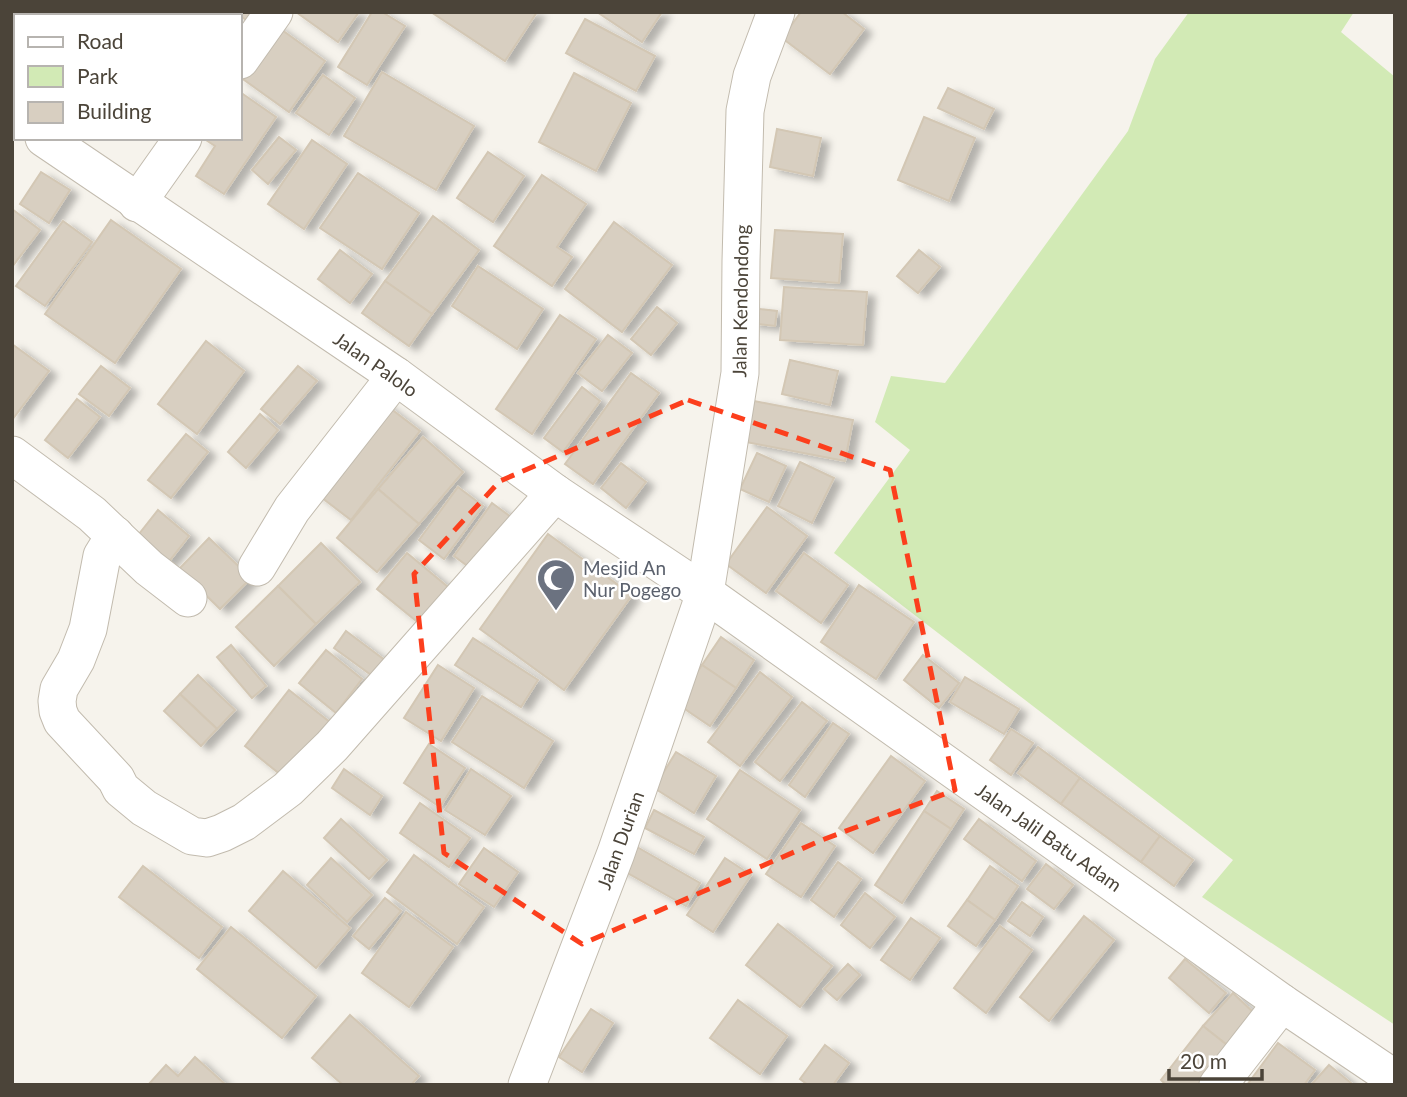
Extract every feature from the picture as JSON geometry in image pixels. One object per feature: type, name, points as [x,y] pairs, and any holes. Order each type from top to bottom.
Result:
[{"type":"street","points":[[242,57],[274,12]]},
{"type":"street","name":"Jalan Kendondong","points":[[705,593],[740,373],[745,111],[752,76],[776,12]]},
{"type":"street","points":[[137,202],[182,140]]},
{"type":"street","name":"Jalan Palolo","points":[[66,144],[137,202],[396,376],[555,493],[705,593]]},
{"type":"street","points":[[257,567],[292,509],[396,376]]},
{"type":"street","points":[[12,455],[92,514],[149,568],[188,597]]},
{"type":"street","points":[[114,535],[102,556],[88,629],[76,660],[59,689],[58,711],[62,721],[116,779],[121,789],[144,808],[192,836],[207,838],[244,822],[288,789],[332,746],[555,493]]},
{"type":"street","name":"Jalan Jalil Batu Adam","points":[[705,593],[1282,1003],[1395,1079]]},
{"type":"street","name":"Jalan Durian","points":[[527,1085],[616,853],[705,593]]},
{"type":"street","points":[[1218,1085],[1282,1003]]},
{"type":"highlighted area","points":[[688,400],[890,470],[955,790],[822,840],[582,944],[444,853],[414,574],[500,481]]},
{"type":"green space","points":[[1189,12],[1354,12],[1341,32],[1395,77],[1395,1025],[1202,897],[1233,860],[834,553],[910,450],[875,422],[891,376],[945,383],[1128,131],[1155,59]]},
{"type":"building","points":[[79,12],[145,12],[144,14],[78,14]]},
{"type":"building","points":[[235,12],[255,12],[249,22],[242,14]]},
{"type":"building","points":[[296,12],[359,12],[338,42]]},
{"type":"building","points":[[372,12],[382,12],[405,26],[367,85],[338,67]]},
{"type":"building","points":[[431,12],[537,12],[505,61]]},
{"type":"building","points":[[597,12],[662,12],[642,42]]},
{"type":"building","points":[[801,12],[842,12],[864,29],[830,74],[782,38]]},
{"type":"building","points":[[585,19],[655,56],[636,91],[566,53]]},
{"type":"building","points":[[14,24],[14,64],[12,62]]},
{"type":"building","points":[[275,25],[325,61],[289,112],[242,78],[242,74]]},
{"type":"building","points":[[382,72],[474,126],[436,190],[344,136]]},
{"type":"building","points":[[574,73],[631,103],[596,171],[539,142]]},
{"type":"building","points":[[323,75],[355,98],[329,135],[296,113]]},
{"type":"building","points":[[948,88],[994,109],[984,129],[938,108]]},
{"type":"building","points":[[242,93],[276,117],[224,194],[196,176],[215,146],[206,140],[242,140]]},
{"type":"building","points":[[924,117],[975,138],[949,201],[898,180]]},
{"type":"building","points":[[777,129],[821,138],[813,176],[770,167]]},
{"type":"building","points":[[279,137],[296,150],[268,184],[252,170]]},
{"type":"building","points":[[312,140],[347,164],[304,229],[268,204]]},
{"type":"building","points":[[488,152],[524,176],[493,222],[457,198]]},
{"type":"building","points":[[41,172],[70,190],[49,223],[20,204]]},
{"type":"building","points":[[358,173],[419,213],[382,269],[320,228]]},
{"type":"building","points":[[542,175],[586,204],[557,247],[572,257],[552,286],[494,246]]},
{"type":"building","points":[[12,209],[40,230],[12,267]]},
{"type":"building","points":[[433,216],[479,250],[432,314],[385,281]]},
{"type":"building","points":[[111,220],[181,269],[115,363],[45,314]]},
{"type":"building","points":[[63,221],[92,242],[45,306],[16,286]]},
{"type":"building","points":[[614,222],[672,265],[622,332],[565,289]]},
{"type":"building","points":[[775,230],[843,234],[839,283],[771,278]]},
{"type":"building","points":[[340,250],[372,274],[350,303],[318,279]]},
{"type":"building","points":[[919,250],[940,267],[918,293],[897,276]]},
{"type":"building","points":[[478,266],[543,309],[517,349],[452,306]]},
{"type":"building","points":[[385,281],[432,314],[409,346],[362,313]]},
{"type":"building","points":[[784,287],[867,292],[863,345],[780,340]]},
{"type":"building","points":[[657,307],[677,323],[651,355],[631,339]]},
{"type":"building","points":[[751,308],[777,311],[775,326],[750,323]]},
{"type":"building","points":[[560,315],[596,339],[532,434],[496,409]]},
{"type":"building","points":[[608,335],[632,353],[602,391],[578,373]]},
{"type":"building","points":[[206,341],[244,371],[197,434],[158,404]]},
{"type":"building","points":[[12,344],[49,371],[12,420]]},
{"type":"building","points":[[790,360],[838,371],[830,405],[782,394]]},
{"type":"building","points":[[101,366],[130,388],[109,416],[79,394]]},
{"type":"building","points":[[298,366],[317,381],[280,424],[261,409]]},
{"type":"building","points":[[631,373],[659,393],[593,484],[565,464]]},
{"type":"building","points":[[582,387],[600,401],[563,452],[544,438]]},
{"type":"building","points":[[77,399],[100,417],[68,458],[45,440]]},
{"type":"building","points":[[754,401],[853,420],[845,461],[746,442]]},
{"type":"building","points":[[382,402],[420,431],[351,520],[313,491]]},
{"type":"building","points":[[260,414],[278,430],[246,468],[228,452]]},
{"type":"building","points":[[186,434],[208,452],[171,498],[148,480]]},
{"type":"building","points":[[423,437],[463,472],[419,524],[378,489]]},
{"type":"building","points":[[757,453],[786,466],[769,502],[740,489]]},
{"type":"building","points":[[800,462],[834,478],[812,523],[778,506]]},
{"type":"building","points":[[621,463],[646,482],[626,508],[601,488]]},
{"type":"building","points":[[458,487],[483,506],[444,559],[419,540]]},
{"type":"building","points":[[378,489],[419,524],[377,572],[337,538]]},
{"type":"building","points":[[492,503],[515,520],[477,573],[454,556]]},
{"type":"building","points":[[767,507],[807,536],[766,593],[726,564]]},
{"type":"building","points":[[158,510],[189,536],[167,564],[135,539]]},
{"type":"building","name":"Mesjid An Nur Pogego","points":[[548,534],[632,595],[564,690],[480,629]]},
{"type":"building","points":[[209,538],[251,578],[220,609],[179,569]]},
{"type":"building","points":[[321,543],[360,582],[316,624],[278,586]]},
{"type":"building","points":[[407,553],[460,597],[431,633],[377,589]]},
{"type":"building","points":[[804,553],[848,585],[821,623],[776,591]]},
{"type":"building","points":[[859,585],[914,622],[876,679],[821,642]]},
{"type":"building","points":[[278,586],[316,624],[274,666],[236,627]]},
{"type":"building","points":[[346,631],[386,661],[374,677],[334,648]]},
{"type":"building","points":[[721,637],[754,660],[736,688],[702,665]]},
{"type":"building","points":[[473,638],[538,680],[521,707],[455,665]]},
{"type":"building","points":[[231,645],[266,686],[252,698],[217,657]]},
{"type":"building","points":[[326,650],[362,679],[336,713],[299,683]]},
{"type":"building","points":[[923,655],[959,683],[939,708],[904,680]]},
{"type":"building","points":[[438,665],[474,688],[441,741],[404,718]]},
{"type":"building","points":[[702,665],[736,688],[710,726],[676,703]]},
{"type":"building","points":[[760,672],[792,697],[740,766],[708,742]]},
{"type":"building","points":[[198,675],[235,710],[217,729],[180,694]]},
{"type":"building","points":[[965,677],[1019,709],[1004,734],[950,702]]},
{"type":"building","points":[[289,690],[331,723],[286,779],[245,746]]},
{"type":"building","points":[[180,694],[217,729],[201,746],[164,711]]},
{"type":"building","points":[[482,696],[553,741],[524,788],[452,742]]},
{"type":"building","points":[[802,702],[827,721],[780,781],[755,762]]},
{"type":"building","points":[[833,723],[849,734],[805,797],[789,785]]},
{"type":"building","points":[[1011,729],[1033,743],[1011,775],[990,760]]},
{"type":"building","points":[[429,744],[465,768],[440,807],[404,783]]},
{"type":"building","points":[[1038,747],[1080,778],[1061,804],[1018,773]]},
{"type":"building","points":[[676,752],[716,776],[694,813],[654,788]]},
{"type":"building","points":[[891,756],[925,781],[873,853],[839,828]]},
{"type":"building","points":[[344,769],[382,796],[370,815],[332,788]]},
{"type":"building","points":[[471,769],[511,796],[485,835],[445,810]]},
{"type":"building","points":[[740,770],[800,810],[767,859],[707,819]]},
{"type":"building","points":[[1080,778],[1160,836],[1141,862],[1061,804]]},
{"type":"building","points":[[937,791],[964,809],[951,829],[924,811]]},
{"type":"building","points":[[420,803],[470,838],[449,867],[400,833]]},
{"type":"building","points":[[654,810],[704,837],[694,854],[645,828]]},
{"type":"building","points":[[924,811],[951,829],[902,903],[875,885]]},
{"type":"building","points":[[341,819],[387,860],[369,879],[324,838]]},
{"type":"building","points":[[979,819],[1036,861],[1022,881],[964,839]]},
{"type":"building","points":[[801,823],[835,846],[801,897],[766,874]]},
{"type":"building","points":[[1160,836],[1193,860],[1174,886],[1141,862]]},
{"type":"building","points":[[630,843],[700,883],[686,906],[617,867]]},
{"type":"building","points":[[484,848],[518,872],[494,907],[459,884]]},
{"type":"building","points":[[414,855],[484,907],[457,944],[387,892]]},
{"type":"building","points":[[331,858],[372,895],[347,922],[307,885]]},
{"type":"building","points":[[725,858],[751,875],[713,932],[687,915]]},
{"type":"building","points":[[838,862],[861,879],[834,917],[811,900]]},
{"type":"building","points":[[1046,864],[1073,885],[1054,909],[1027,889]]},
{"type":"building","points":[[143,866],[222,927],[199,958],[119,897]]},
{"type":"building","points":[[990,866],[1018,886],[995,920],[967,900]]},
{"type":"building","points":[[283,871],[350,928],[316,968],[249,911]]},
{"type":"building","points":[[865,893],[895,917],[870,948],[841,925]]},
{"type":"building","points":[[385,898],[401,911],[369,949],[353,936]]},
{"type":"building","points":[[967,900],[995,920],[976,946],[948,926]]},
{"type":"building","points":[[1022,902],[1043,917],[1030,936],[1008,921]]},
{"type":"building","points":[[406,912],[453,947],[409,1007],[362,973]]},
{"type":"building","points":[[1084,916],[1114,940],[1049,1021],[1020,997]]},
{"type":"building","points":[[911,918],[940,938],[910,980],[881,960]]},
{"type":"building","points":[[778,924],[832,966],[800,1007],[746,965]]},
{"type":"building","points":[[1000,926],[1032,950],[986,1013],[954,988]]},
{"type":"building","points":[[231,927],[316,996],[282,1038],[197,969]]},
{"type":"building","points":[[1185,959],[1226,993],[1209,1013],[1169,978]]},
{"type":"building","points":[[848,964],[860,975],[837,1000],[824,989]]},
{"type":"building","points":[[1233,993],[1255,1014],[1232,1049],[1203,1026]]},
{"type":"building","points":[[738,1000],[787,1036],[760,1074],[710,1038]]},
{"type":"building","points":[[591,1009],[613,1023],[582,1072],[559,1057]]},
{"type":"building","points":[[350,1015],[419,1076],[411,1085],[343,1085],[312,1058]]},
{"type":"building","points":[[1203,1026],[1232,1049],[1206,1085],[1166,1085],[1161,1080]]},
{"type":"building","points":[[1278,1043],[1315,1070],[1304,1085],[1247,1085]]},
{"type":"building","points":[[825,1045],[849,1063],[833,1085],[808,1085],[800,1079]]},
{"type":"building","points":[[195,1057],[226,1085],[148,1085],[166,1065],[178,1076]]},
{"type":"building","points":[[1329,1065],[1351,1083],[1311,1085]]},
{"type":"place","name":"Mesjid An Nur Pogego","points":[[556,612]]}]
